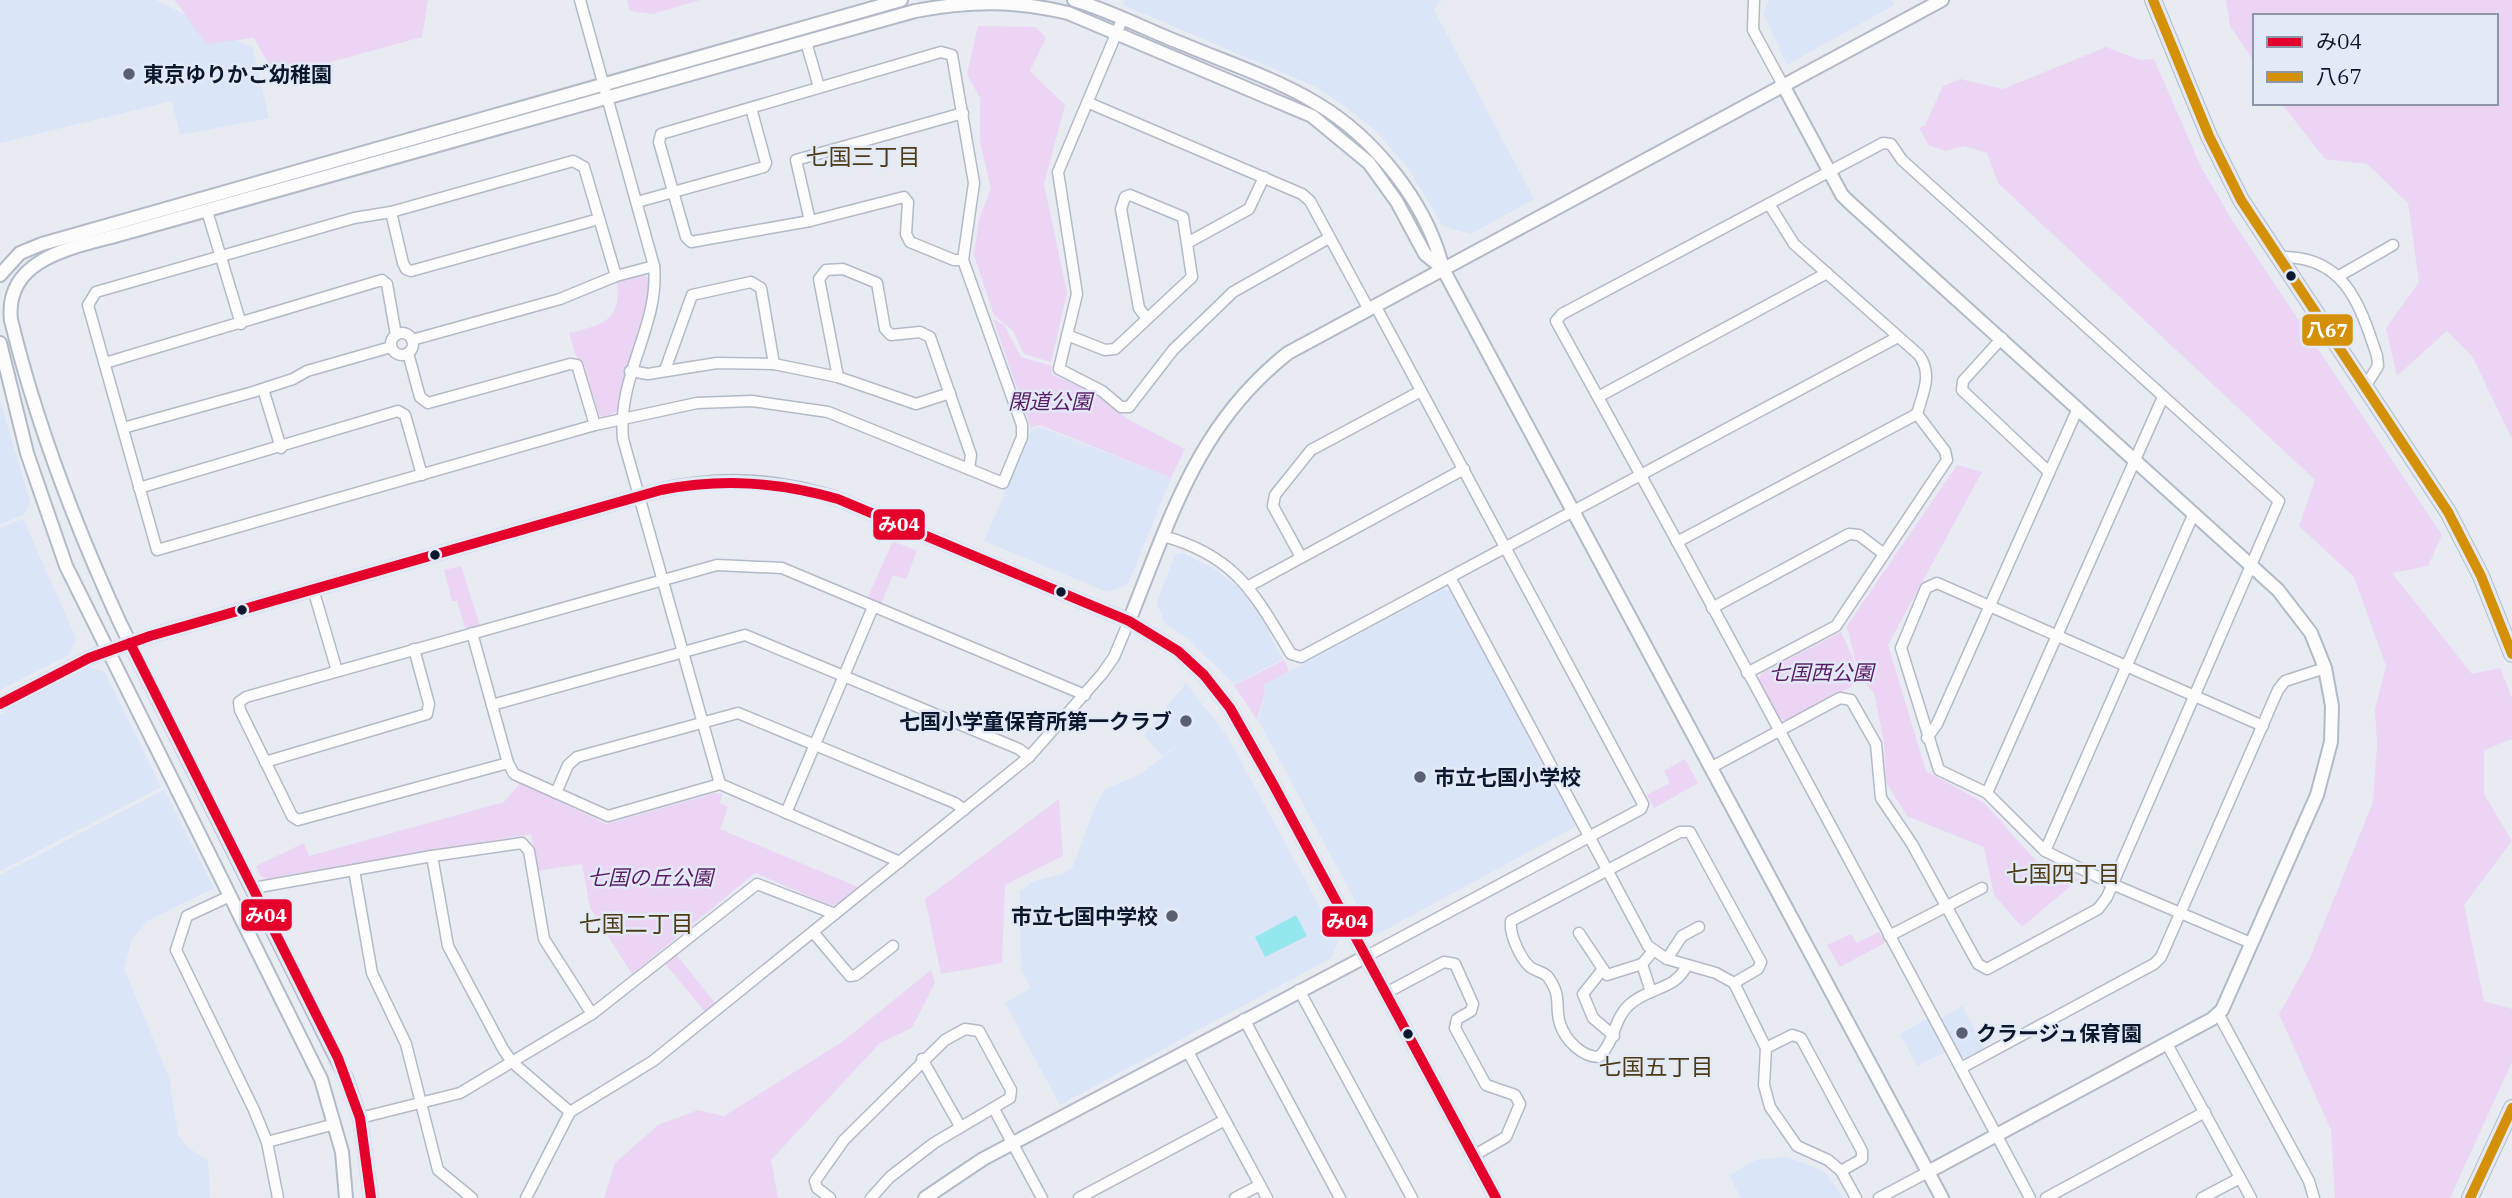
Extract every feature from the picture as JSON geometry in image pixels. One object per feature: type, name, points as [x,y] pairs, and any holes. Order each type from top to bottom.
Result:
[{"type":"main road","points":[[2152,0],[2223,168],[2277,257],[2465,542],[2512,654]]},
{"type":"main road","points":[[2470,1198],[2507,1132],[2512,1108]]},
{"type":"street","points":[[580,0],[654,265],[655,290],[630,371],[621,419],[629,467],[720,783]]},
{"type":"street","points":[[371,1198],[360,1118],[338,1058],[130,643],[87,551],[15,336],[10,308],[12,294],[25,272],[50,256],[606,92],[901,0]]},
{"type":"street","points":[[0,275],[20,253],[42,243],[915,11],[964,2],[994,0],[1053,8],[1120,26]]},
{"type":"street","points":[[1074,0],[1120,26],[1312,116],[1369,163],[1397,202],[1425,254],[1443,269],[1942,1198]]},
{"type":"street","points":[[1754,0],[1753,30],[1829,171],[1849,202],[2253,565],[2301,617],[2311,633],[2325,668],[2333,723],[2328,760],[2317,795],[2219,1015],[1879,1198]]},
{"type":"street","points":[[526,1198],[570,1112],[653,1061],[900,862],[1029,757],[1085,695],[1114,657],[1200,454],[1237,400],[1288,353],[1942,0]]},
{"type":"street","points":[[1120,26],[1059,172],[1077,288],[1059,369],[1127,408],[1173,350],[1233,292],[1329,238]]},
{"type":"street","points":[[806,42],[819,87]]},
{"type":"street","points":[[616,276],[584,167],[573,161],[391,212],[354,218],[91,295],[88,305],[157,550],[595,425],[697,403],[752,401],[786,404],[863,424],[1003,483],[1023,431],[963,260],[974,183],[956,59],[947,53],[819,87],[661,134],[659,142],[686,237],[694,243],[810,221],[904,197],[908,202],[906,234],[910,242],[954,260],[963,260]]},
{"type":"street","points":[[925,1198],[956,1175],[1641,809],[1643,804],[1421,391],[1329,238],[1310,201],[1302,194],[1264,177],[1089,103]]},
{"type":"street","points":[[637,202],[764,167],[766,163],[751,108]]},
{"type":"street","points":[[810,221],[796,160],[963,113]]},
{"type":"street","points":[[1712,767],[1779,732],[1840,698],[1851,700],[1875,744],[1881,798],[1912,844],[1978,964],[1987,969],[2098,909],[2112,884],[2280,501],[1902,160],[1891,144],[1883,143],[1829,171],[1558,317],[1556,321],[1677,542],[1747,673],[1779,732],[1889,936],[1961,1068],[2030,1198]]},
{"type":"street","points":[[1189,242],[1249,209],[1264,177]]},
{"type":"street","points":[[1067,335],[1108,351],[1115,349],[1192,277],[1185,222],[1179,214],[1136,196],[1125,197],[1121,209],[1139,308],[1147,319]]},
{"type":"street","points":[[1677,542],[1917,414],[1928,379],[1927,366],[1919,355],[1794,244],[1769,204]]},
{"type":"street","points":[[207,211],[223,256],[241,324]]},
{"type":"street","points":[[391,212],[403,263],[411,271],[599,219]]},
{"type":"street","points":[[2339,276],[2393,245]]},
{"type":"street","points":[[2277,257],[2301,256],[2321,263],[2339,276],[2361,314],[2377,356],[2378,366],[2365,387]]},
{"type":"street","points":[[412,340],[560,299],[616,276],[654,265]]},
{"type":"street","points":[[838,377],[819,279],[826,270],[835,268],[877,283],[885,328],[891,335],[920,332],[930,337],[971,455],[969,469]]},
{"type":"street","points":[[1598,397],[1827,273]]},
{"type":"street","points":[[105,363],[270,316],[289,306],[382,281],[387,284],[396,335],[391,347]]},
{"type":"street","points":[[665,370],[692,295],[751,282],[761,288],[774,364]]},
{"type":"street","points":[[396,335],[405,334],[412,340],[408,353],[420,397],[428,402],[569,364],[577,365],[595,425]]},
{"type":"street","points":[[1163,536],[1212,556],[1249,586],[1291,654],[1301,657],[1451,579],[1898,337]]},
{"type":"street","points":[[2002,338],[1963,381],[1962,390],[2049,471]]},
{"type":"street","points":[[0,343],[27,453],[48,521],[107,651],[311,1057],[335,1124],[346,1198]]},
{"type":"street","points":[[123,428],[263,389],[307,371],[391,347]]},
{"type":"street","points":[[391,347],[397,354],[408,353]]},
{"type":"street","points":[[630,371],[642,374],[717,363],[774,364],[838,377],[916,404],[950,393]]},
{"type":"street","points":[[263,389],[281,448]]},
{"type":"street","points":[[1301,557],[1273,506],[1275,495],[1311,450],[1421,391]]},
{"type":"street","points":[[1987,793],[2059,636],[2162,397]]},
{"type":"street","points":[[1927,738],[1937,724],[1991,606],[2078,408]]},
{"type":"street","points":[[139,488],[400,411],[405,415],[422,475]]},
{"type":"street","points":[[1747,673],[1836,626],[1947,460],[1945,451],[1917,414]]},
{"type":"street","points":[[1249,586],[1464,470]]},
{"type":"street","points":[[0,704],[107,651],[130,643],[638,496],[695,482],[726,480],[802,488],[863,509],[1129,621],[1178,651],[1204,675],[1230,708],[1496,1198]]},
{"type":"street","points":[[2045,851],[2194,513]]},
{"type":"street","points":[[1712,608],[1849,534],[1859,535],[1884,554]]},
{"type":"street","points":[[508,762],[301,821],[292,816],[265,762],[240,710],[241,699],[709,566],[778,567],[1085,695]]},
{"type":"street","points":[[1451,579],[1591,836],[1634,923],[1654,950],[1667,960],[1716,973],[1734,983],[1766,1048],[1764,1085],[1770,1107],[1797,1146],[1828,1160],[1841,1171],[1856,1198]]},
{"type":"street","points":[[2251,943],[2112,884],[2045,851],[1987,793],[1939,770],[1901,648],[1926,588],[1937,583],[2263,726]]},
{"type":"street","points":[[313,589],[337,671]]},
{"type":"street","points":[[786,813],[842,674],[873,607]]},
{"type":"street","points":[[472,633],[508,762],[514,774],[608,816],[720,783],[900,862]]},
{"type":"street","points":[[492,705],[746,635],[1019,749],[1029,757]]},
{"type":"street","points":[[265,762],[427,714],[429,704],[414,649]]},
{"type":"street","points":[[1961,1068],[2154,964],[2181,914],[2278,690],[2285,681],[2325,668]]},
{"type":"street","points":[[556,793],[568,765],[576,757],[738,713],[956,803],[964,810]]},
{"type":"street","points":[[1687,964],[1681,978],[1631,1003],[1617,1018],[1614,1036],[1600,1056],[1588,1057],[1580,1052],[1560,1024],[1560,999],[1546,974],[1530,967],[1510,931],[1511,921],[1680,832],[1693,835],[1761,962],[1758,969],[1734,983]]},
{"type":"street","points":[[253,888],[518,842],[526,846],[544,939],[592,1014]]},
{"type":"street","points":[[432,856],[448,946],[512,1062],[570,1112]]},
{"type":"street","points":[[354,870],[372,973],[407,1044],[438,1170],[472,1198]]},
{"type":"street","points":[[360,1118],[460,1093],[592,1014],[757,884],[835,914]]},
{"type":"street","points":[[1889,936],[1982,888]]},
{"type":"street","points":[[230,895],[187,916],[176,950],[248,1095],[267,1142],[278,1198]]},
{"type":"street","points":[[1667,960],[1682,936],[1699,927]]},
{"type":"street","points":[[813,932],[850,976],[856,975],[893,946]]},
{"type":"street","points":[[1579,933],[1607,975],[1642,964],[1654,950]]},
{"type":"street","points":[[1386,993],[1444,962],[1455,964],[1474,1004],[1471,1012],[1457,1019],[1455,1028],[1486,1085],[1515,1095],[1520,1104],[1506,1137],[1473,1156]]},
{"type":"street","points":[[1642,964],[1651,992]]},
{"type":"street","points":[[1604,970],[1583,994],[1592,1018],[1614,1036]]},
{"type":"street","points":[[1299,990],[1412,1198]]},
{"type":"street","points":[[2219,1015],[2309,1181],[2314,1198]]},
{"type":"street","points":[[1244,1019],[1340,1198]]},
{"type":"street","points":[[830,1198],[817,1188],[816,1176],[844,1140],[922,1059],[965,1029],[979,1031],[1012,1095],[1007,1102],[961,1126],[911,1159],[872,1198]]},
{"type":"street","points":[[1766,1048],[1792,1035],[1801,1038],[1862,1151],[1862,1159],[1841,1171]]},
{"type":"street","points":[[2167,1044],[2251,1198]]},
{"type":"street","points":[[1188,1050],[1267,1198]]},
{"type":"street","points":[[922,1059],[961,1126]]},
{"type":"street","points":[[994,1109],[1042,1198]]},
{"type":"street","points":[[2046,1198],[2206,1112]]},
{"type":"street","points":[[1079,1198],[1225,1120]]},
{"type":"street","points":[[267,1142],[335,1124]]},
{"type":"street","points":[[2202,1198],[2240,1178]]},
{"type":"street","points":[[1235,1198],[1260,1185]]},
{"type":"shaded area","name":"東京ゆりかご幼稚園","points":[[0,0],[156,0],[253,48],[269,118],[180,135],[172,101],[0,143]]},
{"type":"shaded area","points":[[1125,0],[1442,0],[1434,10],[1534,199],[1471,234],[1443,226],[1408,168],[1376,131],[1346,107],[1314,86],[1123,5]]},
{"type":"shaded area","points":[[1769,0],[1892,0],[1894,5],[1787,65],[1763,13]]},
{"type":"shaded area","points":[[0,401],[30,502],[24,515],[0,524]]},
{"type":"shaded area","points":[[1040,427],[1171,478],[1128,584],[1107,592],[984,541],[1032,430]]},
{"type":"shaded area","points":[[23,519],[76,638],[69,655],[0,690],[0,528]]},
{"type":"shaded area","points":[[1183,553],[1216,570],[1242,590],[1257,610],[1283,659],[1234,684],[1188,639],[1164,622],[1157,602],[1175,555]]},
{"type":"shaded area","name":"市立七国小学校","points":[[1443,589],[1450,591],[1576,826],[1374,936],[1258,720],[1266,692],[1264,685]]},
{"type":"shaded area","points":[[90,667],[105,672],[161,787],[0,871],[0,715],[15,704]]},
{"type":"shaded area","name":"市立七国中学校","points":[[1186,683],[1229,739],[1338,941],[1331,958],[1060,1105],[1005,1003],[1031,988],[1021,970],[1020,891],[1034,881],[1063,874],[1072,868],[1097,802],[1106,789],[1140,774],[1195,733],[1162,756],[1144,735]]},
{"type":"shaded area","points":[[164,790],[214,888],[147,921],[132,939],[124,968],[169,1078],[178,1135],[186,1146],[208,1161],[210,1198],[0,1198],[0,875]]},
{"type":"shaded area","name":"クラージュ保育園","points":[[1962,1006],[1985,1048],[1967,1058],[1959,1055],[1940,1019]]},
{"type":"shaded area","points":[[1927,1019],[1945,1052],[1917,1066],[1900,1034]]},
{"type":"shaded area","points":[[1787,1157],[1824,1171],[1844,1198],[1741,1198],[1729,1175],[1756,1160]]},
{"type":"green space","points":[[175,0],[428,0],[422,37],[276,77],[254,38],[206,44]]},
{"type":"green space","points":[[627,0],[700,0],[652,14],[630,11]]},
{"type":"green space","points":[[2226,0],[2512,0],[2512,439],[2472,356],[2447,331],[2397,376],[2386,328],[2419,282],[2408,203],[2367,164],[2325,159],[2283,105],[2498,105],[2498,14],[2253,14],[2253,60],[2230,26]]},
{"type":"green space","points":[[978,26],[1036,27],[1046,38],[1030,71],[1065,105],[1044,184],[1067,293],[1051,362],[1024,354],[1013,331],[994,315],[974,255],[979,219],[991,189],[980,142],[980,98],[967,74]]},
{"type":"green space","points":[[2106,47],[2140,60],[2154,59],[2201,167],[2232,220],[2442,535],[2428,566],[2392,573],[2472,674],[2500,668],[2512,698],[2512,739],[2484,750],[2484,794],[2512,841],[2464,905],[2484,1001],[2512,1009],[2512,1062],[2450,1198],[2335,1198],[2331,1130],[2279,1014],[2309,960],[2373,802],[2377,745],[2375,709],[2386,666],[2354,577],[2299,526],[2315,480],[1998,183],[1987,153],[1964,146],[1945,151],[1929,145],[1919,128],[1925,125],[1943,86],[1960,79],[2003,89]]},
{"type":"green space","points":[[642,274],[651,279],[645,312],[624,377],[617,411],[605,418],[599,415],[583,361],[576,356],[569,333],[607,320],[616,306],[617,282]]},
{"type":"green space","name":"閑道公園","points":[[993,319],[1004,325],[1021,357],[1052,366],[1051,374],[1092,392],[1129,420],[1185,449],[1171,478],[1040,425],[1031,428]]},
{"type":"green space","points":[[1957,465],[1982,472],[1888,645],[1926,771],[1984,803],[2042,867],[2079,879],[2022,927],[1994,895],[1984,847],[1907,816],[1886,782],[1884,742],[1874,693],[1859,676],[1847,626]]},
{"type":"green space","points":[[893,541],[917,551],[906,579],[893,575],[881,604],[867,599]]},
{"type":"green space","points":[[461,566],[480,626],[466,630],[457,601],[452,601],[444,570]]},
{"type":"green space","name":"七国西公園","points":[[1841,632],[1853,658],[1857,676],[1851,687],[1786,720],[1779,718],[1759,680],[1761,674]]},
{"type":"green space","points":[[1284,660],[1289,671],[1264,685],[1265,692],[1257,720],[1234,685]]},
{"type":"green space","points":[[1685,759],[1698,783],[1654,808],[1647,795],[1670,783],[1664,771]]},
{"type":"green space","name":"七国の丘公園","points":[[520,783],[606,824],[715,793],[722,794],[720,803],[728,807],[720,829],[858,887],[838,904],[831,906],[755,873],[632,974],[590,908],[582,864],[538,871],[531,834],[266,879],[260,875],[256,866],[304,843],[309,856],[504,802]]},
{"type":"green space","points":[[1059,799],[1063,856],[1005,885],[1002,963],[941,974],[925,899]]},
{"type":"green space","points":[[1879,932],[1885,943],[1840,967],[1827,945],[1851,934],[1857,943]]},
{"type":"green space","points":[[675,953],[715,1003],[705,1012],[664,962]]},
{"type":"green space","points":[[931,970],[935,983],[912,1028],[880,1043],[771,1160],[778,1198],[604,1198],[615,1163],[658,1125],[698,1110],[724,1116],[842,1042]]},
{"type":"water","points":[[1296,915],[1307,936],[1265,957],[1255,937]]},
{"type":"transit line","name":"八67","points":[[2153,0],[2209,136],[2241,200],[2448,512],[2481,576],[2512,654]]},
{"type":"transit line","name":"み04","points":[[0,704],[89,658],[150,636],[661,490],[706,484],[750,484],[794,489],[838,499],[1129,621],[1178,651],[1204,675],[1230,708],[1273,784],[1496,1198]]},
{"type":"transit line","name":"み04","points":[[130,643],[338,1058],[360,1118],[371,1198]]},
{"type":"transit line","name":"八67","points":[[2470,1198],[2512,1108]]},
{"type":"place","name":"東京ゆりかご幼稚園","points":[[129,74]]},
{"type":"place","name":"七国小学童保育所第一クラブ","points":[[1186,721]]},
{"type":"place","name":"市立七国小学校","points":[[1420,777]]},
{"type":"place","name":"市立七国中学校","points":[[1172,916]]},
{"type":"place","name":"クラージュ保育園","points":[[1962,1033]]},
{"type":"district","name":"七国三丁目","points":[[863,156]]},
{"type":"district","name":"七国四丁目","points":[[2063,873]]},
{"type":"district","name":"七国二丁目","points":[[636,923]]},
{"type":"district","name":"七国五丁目","points":[[1656,1066]]}]
